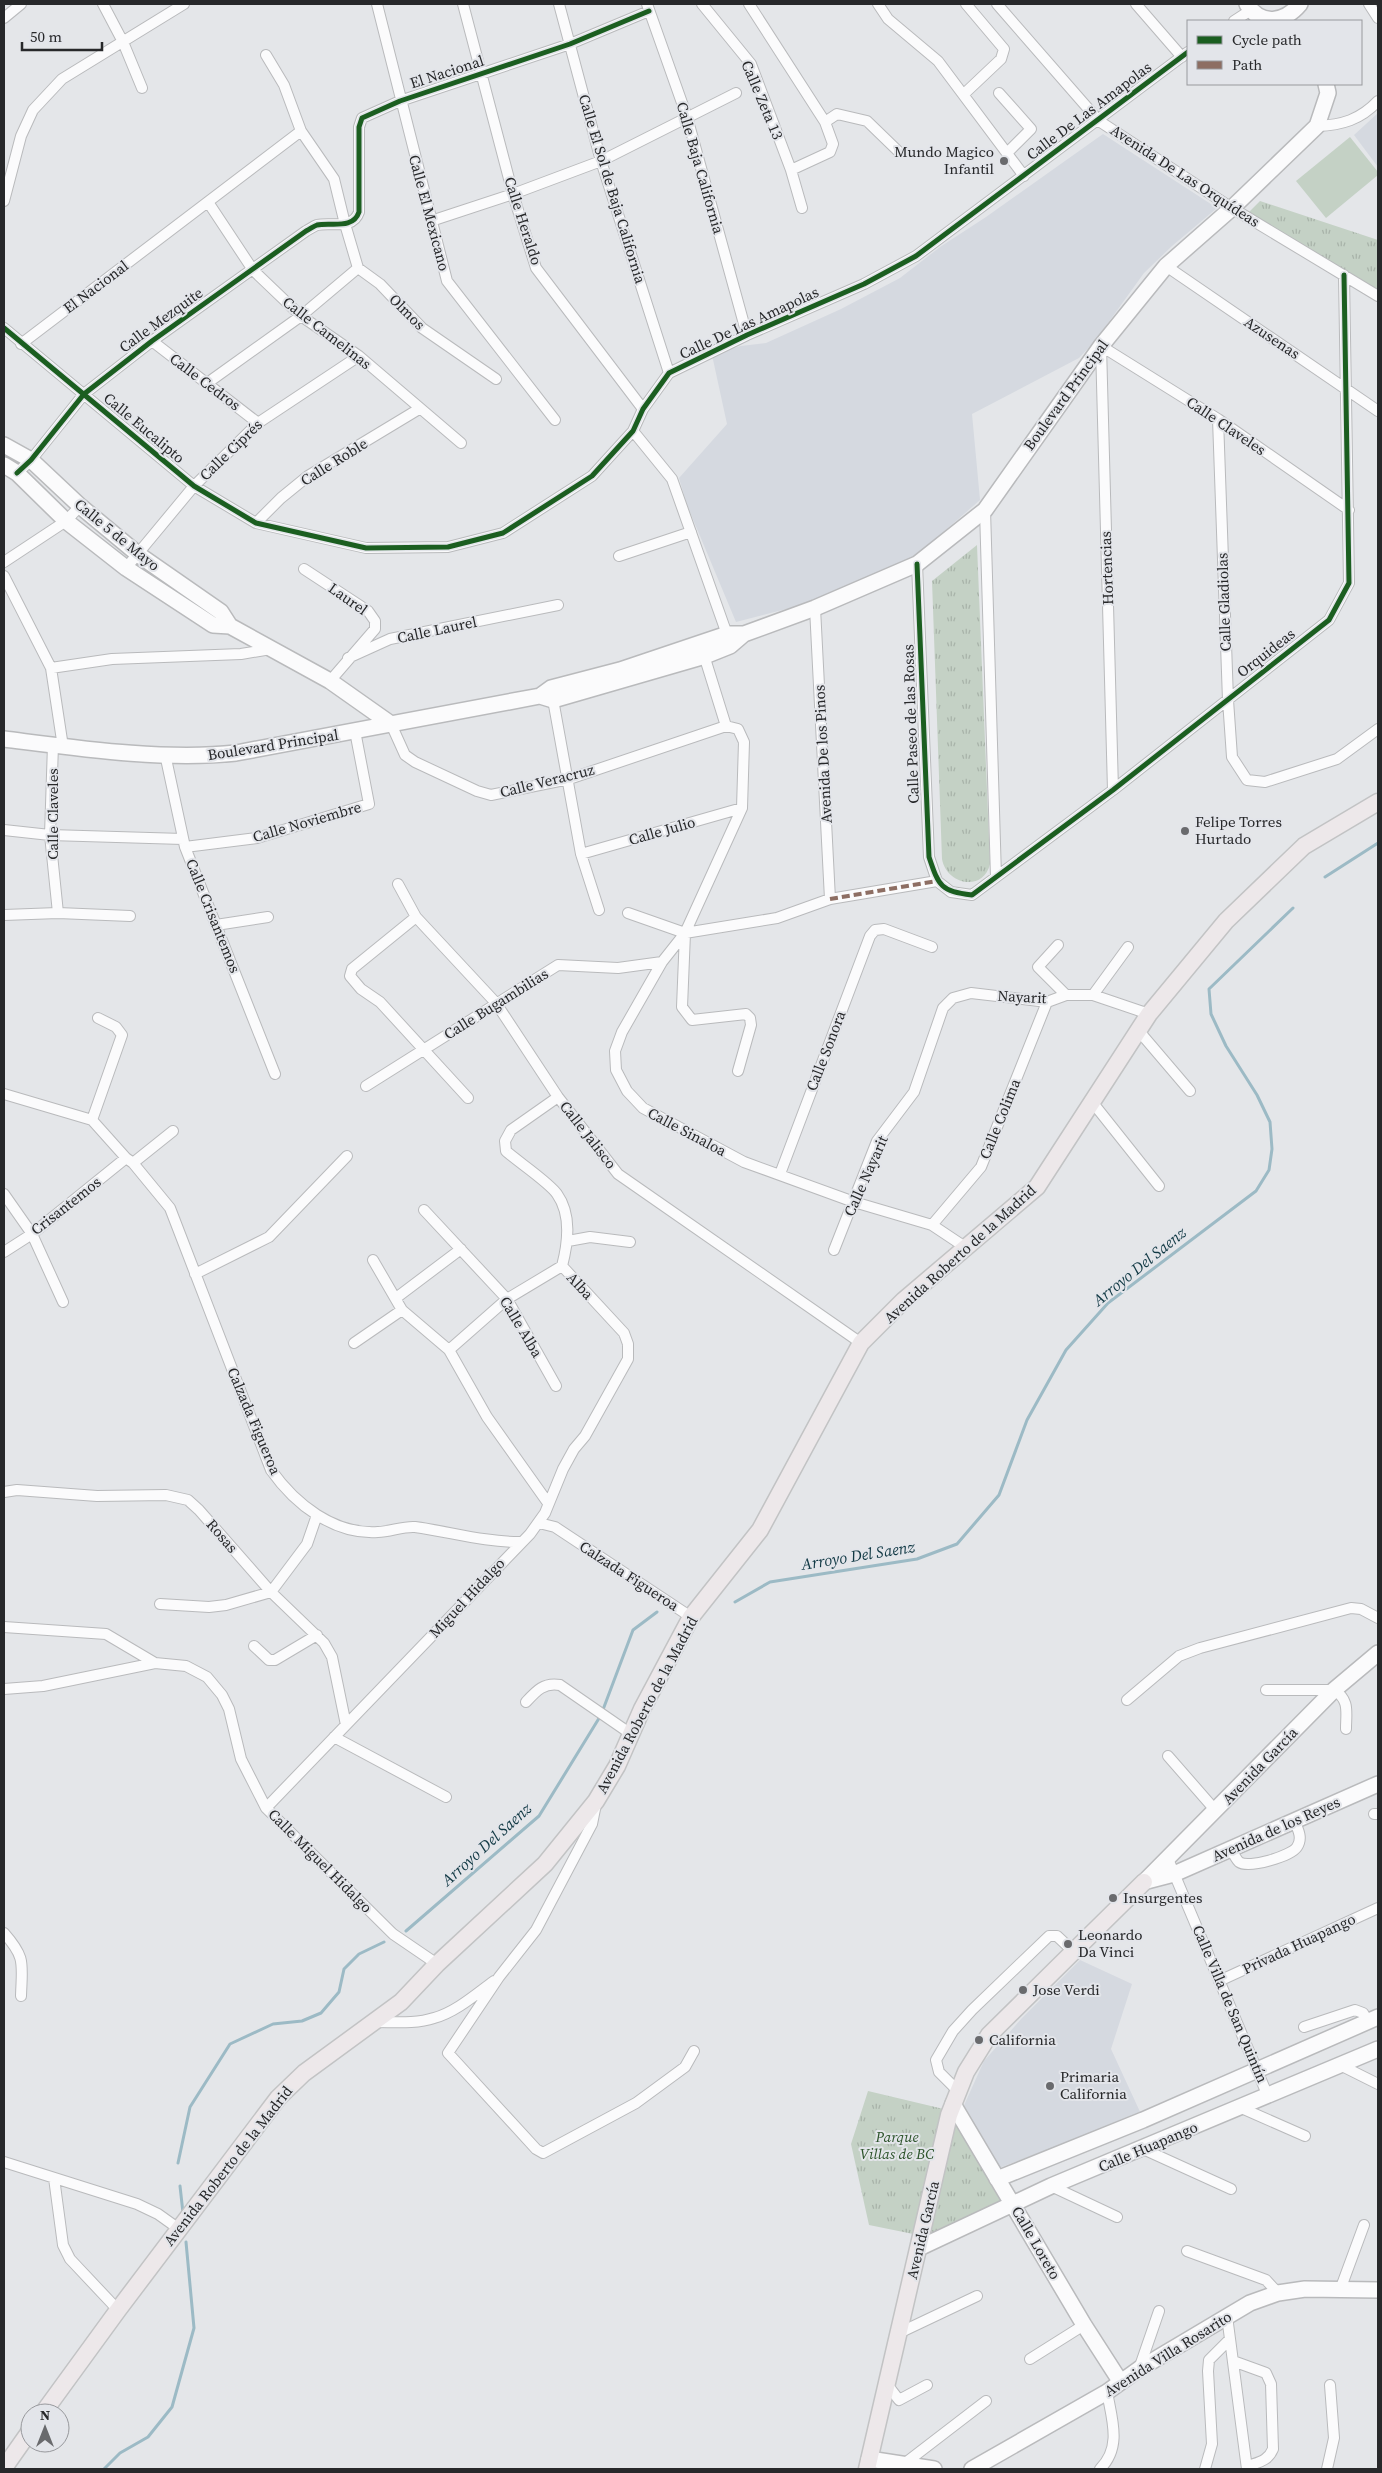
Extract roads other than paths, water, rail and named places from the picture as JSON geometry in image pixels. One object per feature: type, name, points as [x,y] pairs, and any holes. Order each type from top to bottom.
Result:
[{"type":"main road","name":"Avenida Roberto de la Madrid","points":[[50,2403],[179,2229],[291,2084],[401,2002],[436,1964],[545,1864],[596,1800],[617,1766],[631,1734],[691,1617],[760,1530],[861,1343],[904,1300],[1037,1187],[1149,1014],[1226,921],[1304,846],[1378,802]]},
{"type":"main road","name":"Avenida García","points":[[868,2464],[918,2248],[956,2098],[976,2054],[989,2035],[1144,1882]]},
{"type":"main road","points":[[4,2468],[20,2445]]},
{"type":"street","points":[[4,18],[21,4]]},
{"type":"street","points":[[103,4],[123,42],[142,88]]},
{"type":"street","points":[[4,201],[21,136],[33,110],[62,79],[184,4]]},
{"type":"street","name":"Calle El Mexicano","points":[[377,4],[400,101],[448,281],[555,420]]},
{"type":"street","name":"Calle Heraldo","points":[[463,4],[513,194],[536,268],[643,409]]},
{"type":"street","name":"Calle El Sol de Baja California","points":[[559,4],[601,160],[669,373]]},
{"type":"street","name":"Calle Zeta 13","points":[[702,4],[750,64],[791,170],[802,208]]},
{"type":"street","points":[[749,4],[825,122],[833,144],[830,152],[791,170]]},
{"type":"street","points":[[878,4],[888,19],[938,61],[1008,152],[1024,176]]},
{"type":"street","points":[[964,94],[1001,59],[1004,49],[966,4]]},
{"type":"street","name":"Avenida De Las Orquídeas","points":[[997,4],[1099,121],[1232,208],[1378,296]]},
{"type":"street","points":[[1136,4],[1185,55]]},
{"type":"street","points":[[1369,4],[1378,18]]},
{"type":"street","name":"El Nacional","points":[[345,224],[353,221],[358,212],[358,127],[362,118],[400,101],[570,44],[648,7]]},
{"type":"street","name":"Calle Baja California","points":[[648,7],[687,117],[747,335]]},
{"type":"street","points":[[1235,20],[1248,7],[1260,17],[1270,20],[1282,19],[1296,13]]},
{"type":"street","points":[[206,384],[301,316],[358,268],[334,179],[301,131],[284,85],[266,55]]},
{"type":"street","name":"Calle De Las Amapolas","points":[[256,524],[366,548],[448,547],[503,533],[592,476],[633,432],[643,409],[669,373],[747,335],[864,284],[916,256],[1185,55]]},
{"type":"street","name":"Boulevard Principal","points":[[4,739],[58,746],[206,756],[236,753],[355,732],[548,695],[620,670],[703,650],[815,608],[917,564],[985,510],[1101,346],[1166,266],[1232,208],[1317,126],[1328,93],[1326,85]]},
{"type":"street","points":[[431,221],[513,194],[601,160],[736,93]]},
{"type":"street","points":[[999,93],[1031,129],[1008,152]]},
{"type":"street","points":[[1317,126],[1340,126],[1370,109],[1378,101]]},
{"type":"street","points":[[825,122],[837,114],[867,121],[899,152]]},
{"type":"street","name":"El Nacional","points":[[21,344],[301,131]]},
{"type":"street","name":"Calle Camelinas","points":[[208,202],[253,270],[301,316],[359,356],[461,443]]},
{"type":"street","name":"Calle Mezquite","points":[[17,473],[31,460],[84,394],[152,341],[316,225],[345,224]]},
{"type":"street","name":"Azusenas","points":[[1166,266],[1378,411]]},
{"type":"street","name":"Olmos","points":[[358,268],[380,284],[422,328],[496,379]]},
{"type":"street","name":"Orquideas","points":[[937,881],[951,892],[972,895],[1113,790],[1329,620],[1350,583],[1344,275]]},
{"type":"street","name":"Calle Eucalipto","points":[[4,328],[194,486],[256,524]]},
{"type":"street","name":"Calle Cedros","points":[[152,341],[258,422]]},
{"type":"street","name":"Calle Claveles","points":[[1101,346],[1218,419],[1349,510]]},
{"type":"street","name":"Hortencias","points":[[1101,346],[1113,790]]},
{"type":"street","name":"Calle Ciprés","points":[[126,568],[139,555],[194,486],[258,422],[359,356]]},
{"type":"street","name":"Calle Roble","points":[[256,524],[281,498],[308,476],[419,409]]},
{"type":"street","name":"Calle Gladiolas","points":[[1218,419],[1228,700],[1232,756],[1247,780],[1265,782],[1337,759],[1378,730]]},
{"type":"street","points":[[633,432],[672,479],[729,640]]},
{"type":"street","name":"Calle 5 de Mayo","points":[[4,444],[31,460],[80,506],[139,555],[221,612],[230,626]]},
{"type":"street","name":"Calle 5 de Mayo","points":[[4,465],[17,473],[66,521],[126,568],[213,625],[230,626],[330,681],[391,724]]},
{"type":"street","points":[[4,562],[66,521],[80,506]]},
{"type":"street","points":[[985,510],[996,877]]},
{"type":"street","points":[[618,556],[691,532]]},
{"type":"street","name":"Calle Paseo de las Rosas","points":[[917,564],[929,857],[937,881]]},
{"type":"street","name":"Laurel","points":[[304,568],[368,611],[375,620],[375,629],[348,658]]},
{"type":"street","name":"Calle Claveles","points":[[4,576],[51,668],[58,746],[50,835],[58,913]]},
{"type":"street","name":"Calle Laurel","points":[[330,681],[348,658],[390,639],[558,605]]},
{"type":"street","name":"Avenida De los Pinos","points":[[815,608],[830,900]]},
{"type":"street","points":[[51,668],[112,659],[241,654],[271,649]]},
{"type":"street","points":[[703,650],[726,726],[738,729],[744,742],[742,808]]},
{"type":"street","points":[[548,695],[569,779],[581,854],[598,910]]},
{"type":"street","name":"Calle Veracruz","points":[[391,724],[406,754],[415,762],[476,791],[491,795],[569,779],[726,726]]},
{"type":"street","name":"Calle Noviembre","points":[[4,830],[50,835],[184,843],[257,838],[369,804],[355,732]]},
{"type":"street","name":"Calle Crisantemos","points":[[165,754],[184,843],[275,1074]]},
{"type":"street","name":"Calle Julio","points":[[581,854],[742,808]]},
{"type":"street","name":"Calle Sinaloa","points":[[742,808],[685,934],[662,962],[622,1032],[615,1051],[616,1070],[627,1091],[643,1108],[744,1162],[854,1202],[932,1225],[965,1247]]},
{"type":"street","points":[[628,913],[685,934],[777,918],[830,900],[937,881]]},
{"type":"street","name":"Calle Jalisco","points":[[398,884],[416,917],[496,1003],[558,1097],[618,1174],[861,1343]]},
{"type":"street","points":[[4,915],[58,913],[130,916]]},
{"type":"street","points":[[216,924],[268,917]]},
{"type":"street","points":[[416,917],[352,969],[350,976],[361,989],[380,1002],[468,1098]]},
{"type":"street","name":"Calle Sonora","points":[[780,1174],[870,936],[875,930],[884,929],[932,947]]},
{"type":"street","points":[[685,934],[682,1007],[686,1015],[692,1020],[746,1014],[750,1018],[751,1025],[738,1070]]},
{"type":"street","points":[[1058,945],[1038,967],[1066,994]]},
{"type":"street","points":[[1093,995],[1128,947]]},
{"type":"street","name":"Calle Bugambilias","points":[[366,1086],[558,965],[618,968],[662,962]]},
{"type":"street","name":"Nayarit","points":[[953,998],[971,994],[1047,1002],[1066,994],[1093,995],[1149,1014]]},
{"type":"street","name":"Calle Nayarit","points":[[834,1250],[878,1141],[914,1092],[943,1008],[953,998]]},
{"type":"street","name":"Calle Colima","points":[[932,1225],[981,1167],[1047,1002]]},
{"type":"street","points":[[4,1094],[92,1120],[122,1035],[116,1026],[98,1018]]},
{"type":"street","points":[[1138,1030],[1190,1091]]},
{"type":"street","points":[[558,1097],[510,1130],[505,1141],[506,1151],[557,1194],[565,1213],[568,1241],[562,1266]]},
{"type":"street","points":[[1093,1103],[1159,1186]]},
{"type":"street","name":"Calzada Figueroa","points":[[92,1120],[170,1208],[271,1470],[285,1489],[318,1515],[354,1532],[379,1532],[412,1527],[488,1541],[520,1542]]},
{"type":"street","name":"Crisantemos","points":[[4,1252],[32,1234],[129,1161],[173,1131]]},
{"type":"street","points":[[195,1274],[269,1236],[347,1156]]},
{"type":"street","points":[[4,1194],[32,1234],[63,1302]]},
{"type":"street","name":"Calle Alba","points":[[424,1210],[507,1298],[556,1386]]},
{"type":"street","points":[[568,1241],[590,1237],[630,1242]]},
{"type":"street","points":[[396,1298],[461,1249]]},
{"type":"street","points":[[373,1260],[402,1310],[449,1350],[487,1417],[548,1503]]},
{"type":"street","name":"Alba","points":[[449,1350],[507,1298],[562,1266],[624,1333],[628,1344],[628,1359]]},
{"type":"street","points":[[354,1343],[402,1310]]},
{"type":"street","name":"Miguel Hidalgo","points":[[266,1808],[539,1523],[574,1449],[585,1436],[628,1359]]},
{"type":"street","name":"Rosas","points":[[4,1492],[17,1490],[97,1496],[166,1495],[188,1500],[271,1592],[317,1635],[332,1657],[346,1725]]},
{"type":"street","points":[[160,1604],[209,1607],[226,1605],[271,1592],[307,1544],[318,1515]]},
{"type":"street","name":"Calzada Figueroa","points":[[539,1523],[555,1528],[691,1617]]},
{"type":"street","points":[[1127,1700],[1180,1656],[1200,1648],[1351,1608],[1360,1609],[1378,1618]]},
{"type":"street","name":"Calle Miguel Hidalgo","points":[[4,1627],[106,1634],[155,1663]]},
{"type":"street","points":[[254,1646],[268,1660],[275,1660],[317,1635]]},
{"type":"street","name":"Avenida García","points":[[1144,1882],[1334,1690],[1378,1653]]},
{"type":"street","name":"Calle Miguel Hidalgo","points":[[4,1689],[43,1686],[155,1663],[186,1666],[208,1677],[222,1695],[229,1709],[241,1758],[266,1808],[393,1934],[436,1964]]},
{"type":"street","points":[[526,1702],[540,1687],[552,1684],[560,1685],[602,1716],[631,1734]]},
{"type":"street","points":[[1266,1690],[1334,1690],[1342,1695],[1347,1703],[1346,1729]]},
{"type":"street","points":[[334,1737],[446,1797]]},
{"type":"street","points":[[1168,1756],[1216,1811]]},
{"type":"street","name":"Avenida de los Reyes","points":[[1174,1874],[1378,1784]]},
{"type":"street","points":[[596,1800],[592,1824],[536,1930],[499,1977],[448,2053],[536,2149],[543,2153],[636,2103],[685,2067],[694,2051]]},
{"type":"street","points":[[1231,1849],[1240,1862],[1247,1865],[1257,1865],[1292,1851],[1297,1847],[1300,1840],[1294,1821]]},
{"type":"street","name":"Calle Villa de San Quintín","points":[[1168,1859],[1267,2094]]},
{"type":"street","name":"Avenida García","points":[[1144,1882],[1174,1874]]},
{"type":"street","name":"Privada Huapango","points":[[1219,1980],[1378,1908]]},
{"type":"street","points":[[4,1933],[19,1950],[22,1965],[21,1996]]},
{"type":"street","points":[[956,2098],[939,2072],[936,2060],[953,2031],[1049,1936],[1057,1936],[1073,1951]]},
{"type":"street","points":[[376,2022],[416,2021],[435,2018],[457,2007],[499,1977]]},
{"type":"street","points":[[1304,2027],[1355,2010],[1373,2019]]},
{"type":"street","name":"Calle Huapango","points":[[997,2179],[1258,2070],[1373,2019]]},
{"type":"street","name":"Calle Huapango","points":[[918,2248],[1051,2186],[1378,2049]]},
{"type":"street","points":[[1340,2065],[1378,2084]]},
{"type":"street","name":"Calle Loreto","points":[[956,2098],[997,2179],[1014,2204],[1084,2325],[1120,2381]]},
{"type":"street","points":[[1239,2107],[1305,2136]]},
{"type":"street","points":[[1142,2149],[1232,2189]]},
{"type":"street","points":[[4,2162],[137,2204],[158,2214],[179,2229]]},
{"type":"street","points":[[54,2178],[63,2245],[70,2259],[118,2310]]},
{"type":"street","points":[[1051,2186],[1117,2217]]},
{"type":"street","points":[[1340,2290],[1364,2225]]},
{"type":"street","points":[[1187,2250],[1266,2280],[1278,2294]]},
{"type":"street","name":"Avenida Villa Rosarito","points":[[972,2469],[1107,2392],[1139,2369],[1250,2303],[1278,2294],[1305,2289],[1378,2290]]},
{"type":"street","points":[[899,2333],[977,2296]]},
{"type":"street","points":[[1139,2369],[1159,2311]]},
{"type":"street","points":[[1227,2316],[1247,2468],[1270,2456],[1273,2449],[1271,2384],[1266,2373],[1233,2361]]},
{"type":"street","points":[[1030,2359],[1084,2325]]},
{"type":"street","points":[[1205,2469],[1212,2444],[1208,2371],[1210,2360],[1230,2339]]},
{"type":"street","points":[[886,2383],[899,2400],[927,2385]]},
{"type":"street","points":[[1327,2469],[1334,2438],[1330,2385]]},
{"type":"street","points":[[1100,2469],[1107,2462],[1113,2450],[1115,2436],[1107,2392]]},
{"type":"street","points":[[904,2464],[986,2401]]},
{"type":"street","points":[[868,2464],[904,2464],[934,2469]]},
{"type":"waterway","name":"Arroyo Del Saenz","points":[[1325,877],[1378,843]]},
{"type":"waterway","name":"Arroyo Del Saenz","points":[[735,1602],[770,1582],[917,1559],[957,1544],[999,1495],[1027,1420],[1066,1350],[1108,1303],[1256,1191],[1269,1170],[1272,1149],[1270,1122],[1257,1095],[1226,1046],[1211,1014],[1209,989],[1293,908]]},
{"type":"waterway","name":"Arroyo Del Saenz","points":[[406,1931],[539,1816],[601,1715],[633,1630],[657,1612]]},
{"type":"waterway","name":"Arroyo Del Saenz","points":[[178,2163],[190,2107],[230,2044],[273,2024],[302,2021],[321,2013],[339,1992],[344,1969],[359,1954],[384,1942]]},
{"type":"waterway","name":"Arroyo Del Saenz","points":[[180,2186],[183,2213]]},
{"type":"waterway","name":"Arroyo Del Saenz","points":[[104,2469],[120,2453],[148,2437],[172,2407],[194,2328],[186,2242]]},
{"type":"place","name":"Mundo Magico Infantil","points":[[1004,161]]},
{"type":"place","name":"Felipe Torres Hurtado","points":[[1185,831]]},
{"type":"place","name":"Insurgentes","points":[[1113,1898]]},
{"type":"place","name":"Leonardo Da Vinci","points":[[1068,1944]]},
{"type":"place","name":"Jose Verdi","points":[[1023,1990]]},
{"type":"place","name":"California","points":[[979,2040]]},
{"type":"place","name":"Primaria California","points":[[1050,2086]]},
{"type":"park label","name":"Parque Villas de BC","points":[[897,2146]]}]
